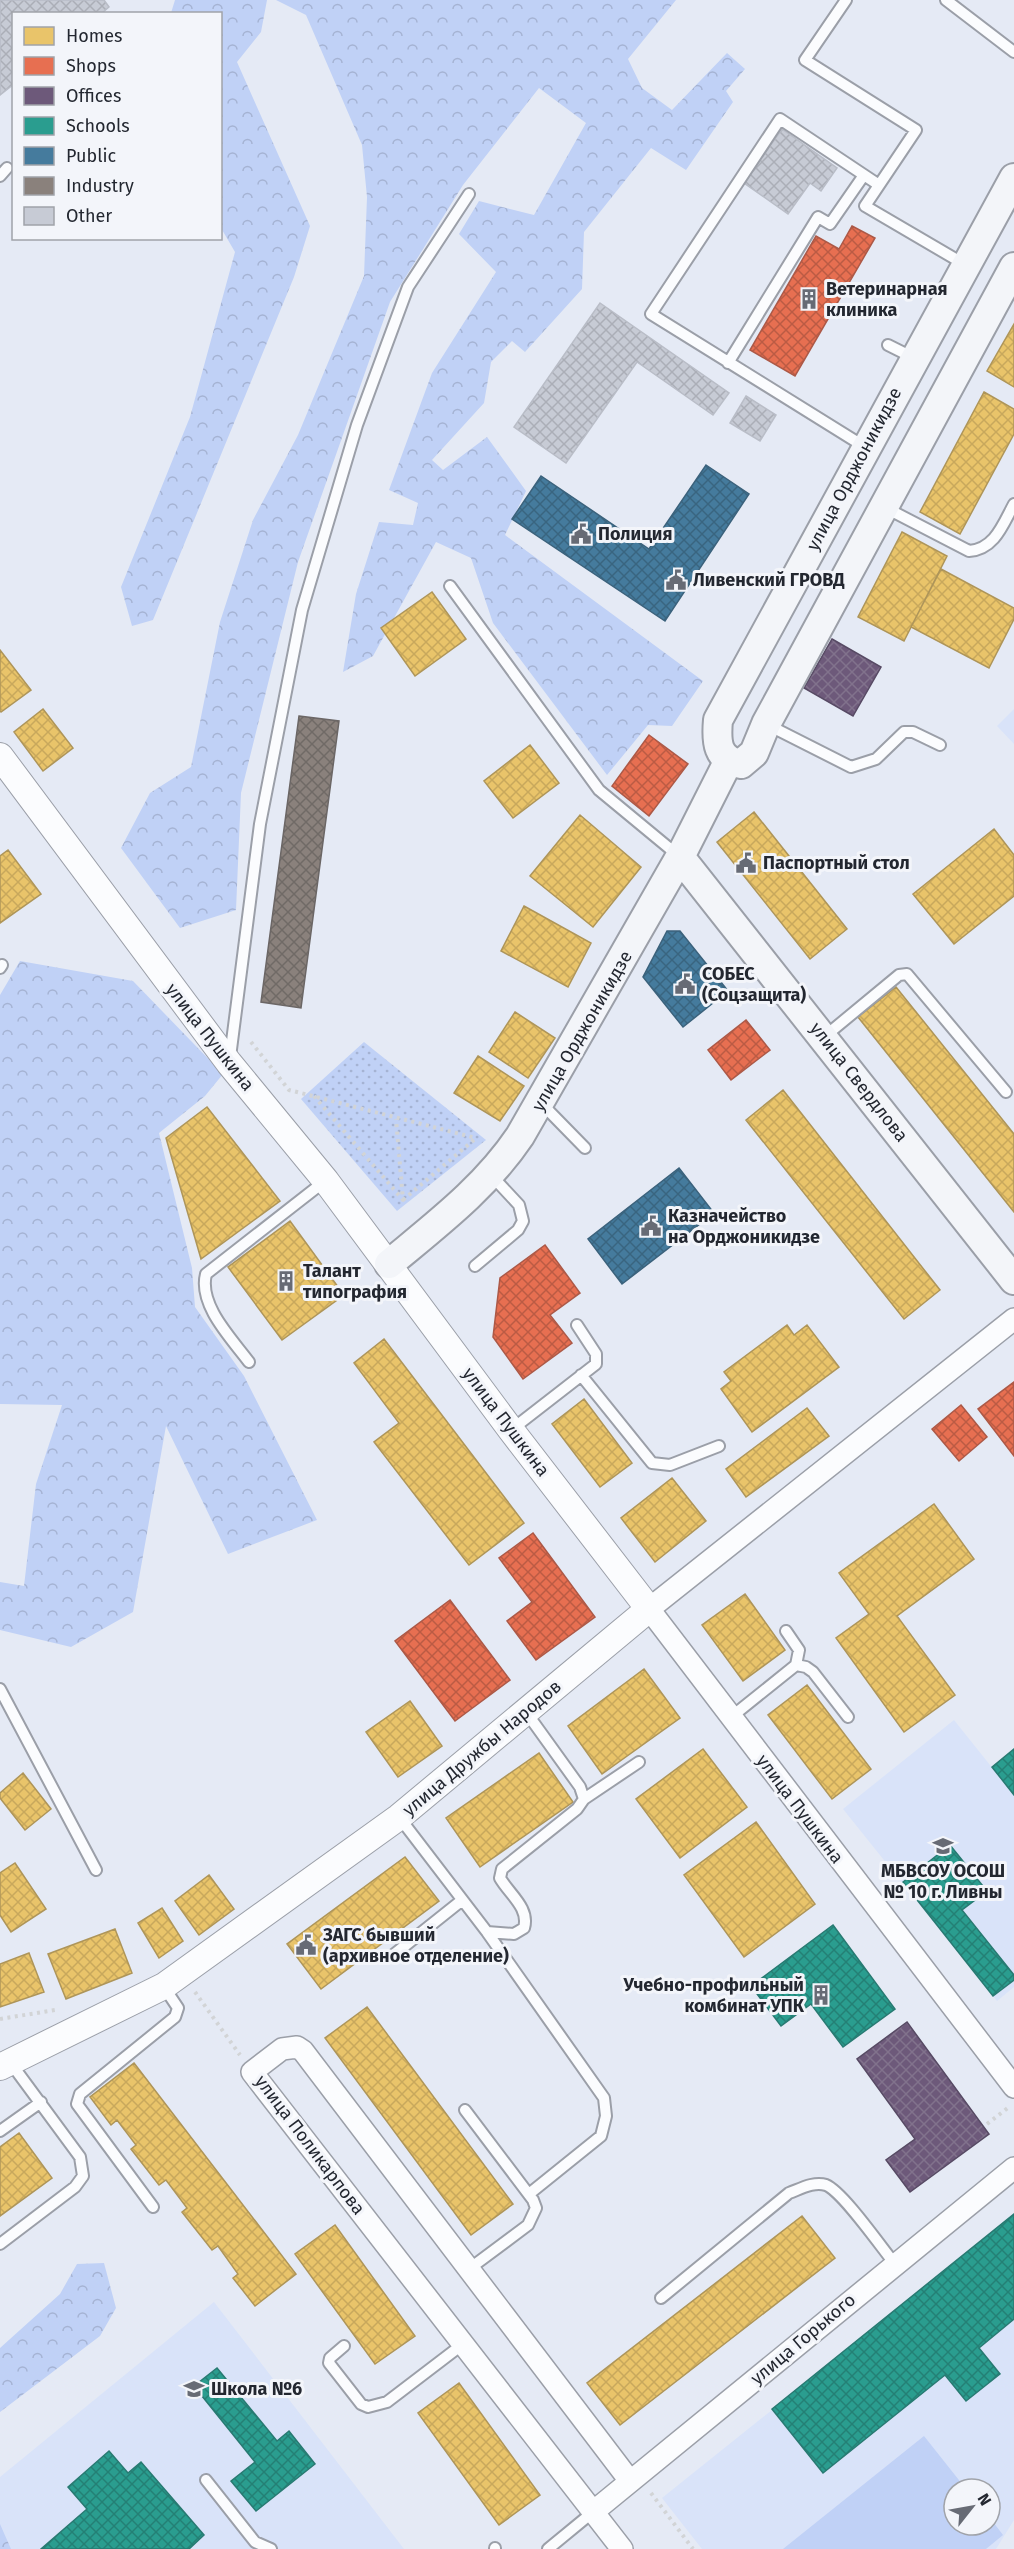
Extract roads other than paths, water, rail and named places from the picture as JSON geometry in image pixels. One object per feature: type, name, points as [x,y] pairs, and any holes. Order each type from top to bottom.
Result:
[{"type":"main road","name":"улица Орджоникидзе","points":[[389,1264],[466,1201],[491,1175],[541,1103],[680,857],[728,762],[721,753],[716,740],[718,720],[1014,178]]},
{"type":"main road","points":[[728,762],[741,764],[754,753],[766,724],[884,507],[1011,282]]},
{"type":"main road","name":"улица Свердлова","points":[[680,857],[1014,1280]]},
{"type":"street","name":"улица Пушкина","points":[[0,756],[229,1063],[326,1181],[511,1430],[1014,2087]]},
{"type":"street","name":"улица Дружбы Народов","points":[[5,2065],[77,2028],[137,2002],[173,1980],[399,1817],[649,1609],[1014,1318]]},
{"type":"street","name":"улица Поликарпова","points":[[621,2549],[252,2072],[282,2049],[297,2047],[303,2051],[634,2479]]},
{"type":"street","name":"улица Горького","points":[[593,2512],[1014,2168]]},
{"type":"lane","points":[[846,0],[805,60],[916,130],[865,207],[965,264]]},
{"type":"lane","points":[[946,0],[1014,52]]},
{"type":"lane","points":[[866,448],[651,314],[780,118],[879,185]]},
{"type":"lane","points":[[728,363],[818,217],[831,224],[864,175]]},
{"type":"lane","points":[[229,1063],[260,824],[302,610],[357,425],[408,287],[469,194]]},
{"type":"lane","points":[[888,345],[914,358]]},
{"type":"lane","points":[[884,507],[969,551],[980,550],[991,543],[1014,504]]},
{"type":"lane","points":[[450,586],[599,790],[680,857]]},
{"type":"lane","points":[[766,724],[851,767],[876,759],[904,732],[913,732],[940,746]]},
{"type":"lane","points":[[824,1037],[899,975],[906,974],[1006,1092]]},
{"type":"lane","points":[[541,1103],[585,1148]]},
{"type":"lane","points":[[475,1266],[520,1228],[523,1221],[519,1205],[491,1175]]},
{"type":"lane","points":[[249,1362],[209,1304],[205,1286],[206,1274],[326,1181]]},
{"type":"lane","points":[[511,1430],[596,1364],[597,1359],[592,1347],[577,1325]]},
{"type":"lane","points":[[581,1375],[651,1463],[670,1465],[719,1446]]},
{"type":"lane","points":[[730,1718],[796,1665],[799,1650],[786,1631]]},
{"type":"lane","points":[[796,1665],[806,1667],[813,1672],[848,1717]]},
{"type":"lane","points":[[0,1689],[96,1870]]},
{"type":"lane","points":[[526,1712],[580,1787],[584,1799]]},
{"type":"lane","points":[[487,1932],[514,1934],[524,1928],[526,1917],[524,1910],[500,1878],[502,1869],[577,1809],[584,1799],[639,1762]]},
{"type":"lane","points":[[399,1817],[461,1901],[487,1932],[599,2088],[606,2107],[605,2124],[601,2136],[529,2194]]},
{"type":"lane","points":[[392,1956],[461,1901]]},
{"type":"lane","points":[[153,2207],[77,2104],[80,2094],[175,2017],[178,2008],[173,1980]]},
{"type":"lane","points":[[0,2244],[70,2192],[82,2176],[80,2157],[41,2102],[5,2065]]},
{"type":"lane","points":[[0,2131],[41,2102]]},
{"type":"lane","points":[[465,2110],[529,2194],[536,2208],[532,2220],[469,2268]]},
{"type":"lane","points":[[661,2298],[789,2193],[807,2186],[824,2185],[837,2193],[895,2264]]},
{"type":"lane","points":[[344,2346],[330,2358],[329,2363],[361,2404],[368,2407],[387,2402],[463,2344]]},
{"type":"lane","points":[[206,2480],[255,2542],[271,2549]]},
{"type":"lane","points":[[548,2549],[593,2512]]},
{"type":"place","name":"Ветеринарная клиника","points":[[809,299]]},
{"type":"place","name":"Полиция","points":[[581,534]]},
{"type":"place","name":"Ливенский ГРОВД","points":[[676,580]]},
{"type":"place","name":"Паспортный стол","points":[[746,863]]},
{"type":"place","name":"СОБЕС (Соцзащита)","points":[[685,984]]},
{"type":"place","name":"Казначейство на Орджоникидзе","points":[[651,1226]]},
{"type":"place","name":"Талант типография","points":[[286,1281]]},
{"type":"place","name":"МБВСОУ ОСОШ № 10 г. Ливны","points":[[943,1846]]},
{"type":"place","name":"ЗАГС бывший (архивное отделение)","points":[[306,1945]]},
{"type":"place","name":"Учебно-профильный комбинат УПК","points":[[821,1995]]},
{"type":"place","name":"Школа №6","points":[[194,2389]]}]
